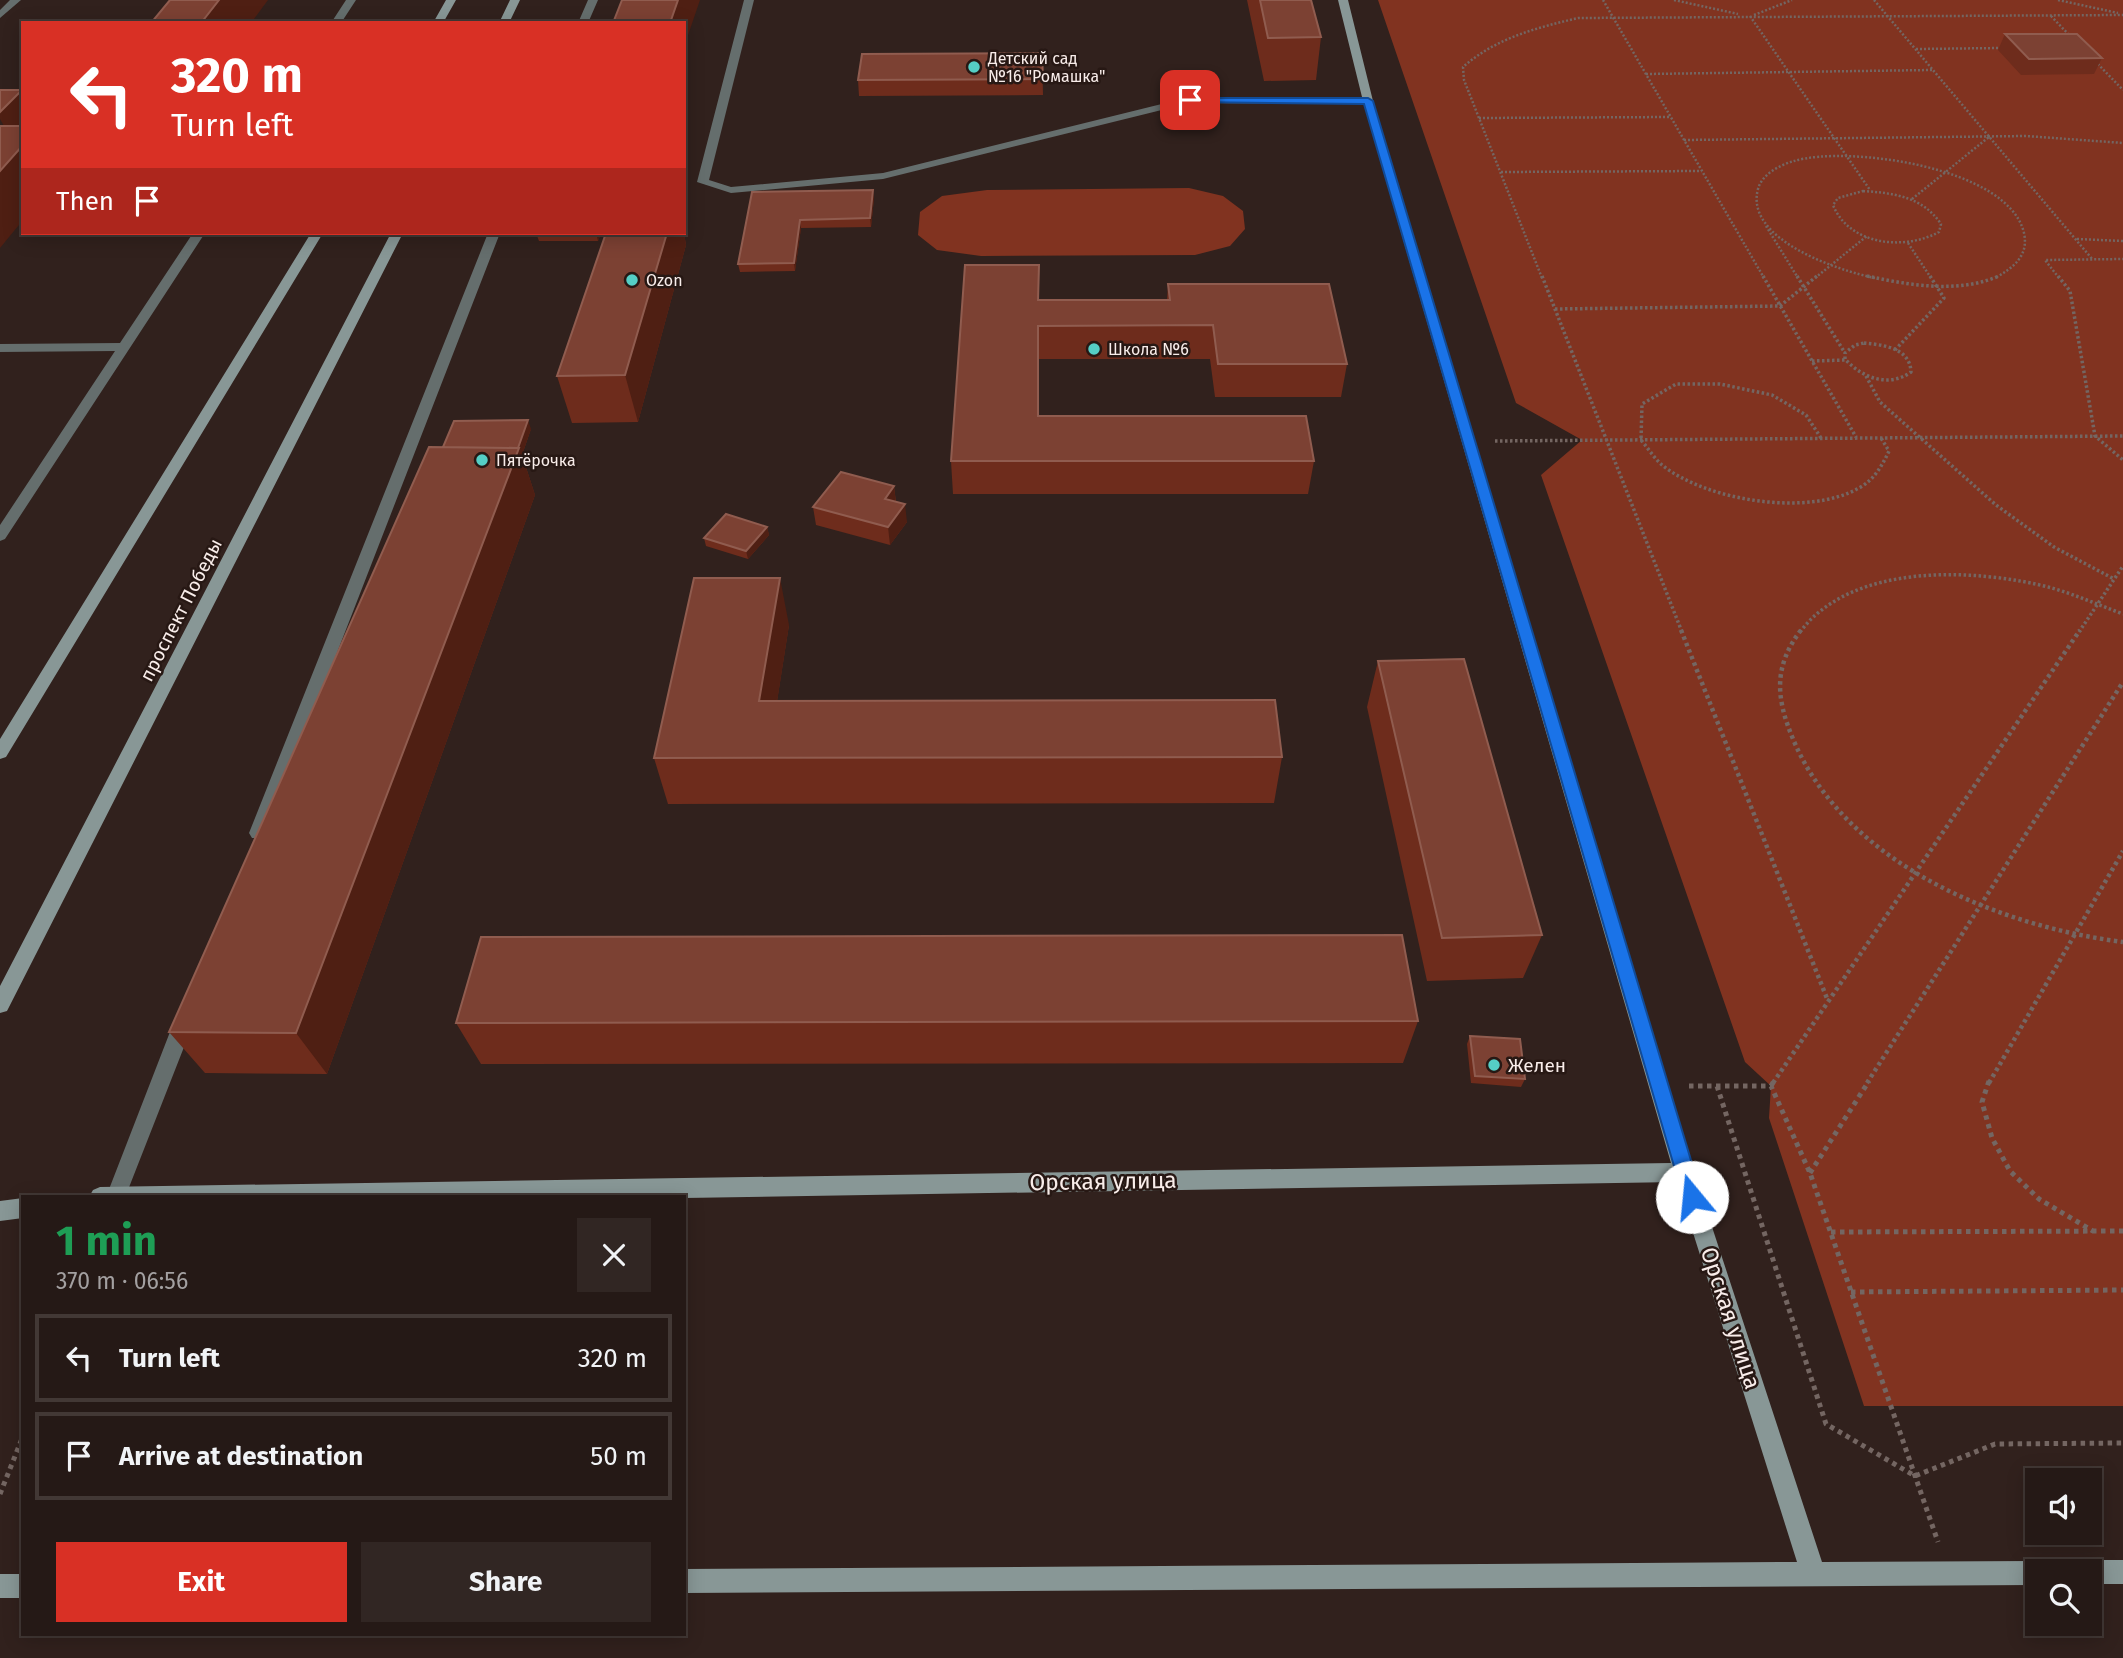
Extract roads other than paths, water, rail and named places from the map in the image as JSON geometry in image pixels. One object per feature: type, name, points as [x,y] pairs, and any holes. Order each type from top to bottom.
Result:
[{"type":"street","points":[[0,15],[16,0]]},
{"type":"street","points":[[338,21],[351,0]]},
{"type":"street","points":[[439,21],[451,0]]},
{"type":"street","points":[[505,21],[515,0]]},
{"type":"street","points":[[584,21],[593,0]]},
{"type":"street","points":[[750,0],[703,182],[731,190],[883,176],[1190,100],[1368,101]]},
{"type":"street","points":[[1343,0],[1368,101],[1684,1172]]},
{"type":"street","points":[[0,536],[198,235]]},
{"type":"street","points":[[0,753],[316,235]]},
{"type":"street","name":"проспект Победы","points":[[0,1005],[396,235]]},
{"type":"street","points":[[254,844],[493,235]]},
{"type":"street","points":[[0,348],[124,347]]},
{"type":"street","points":[[108,1195],[192,1000]]},
{"type":"street","name":"Орская улица","points":[[174,1195],[1684,1172],[1813,1573]]},
{"type":"street","points":[[0,1211],[21,1208]]},
{"type":"street","points":[[2102,1572],[2123,1572]]},
{"type":"street","points":[[686,1581],[2025,1573]]},
{"type":"street","points":[[0,1586],[21,1586]]},
{"type":"place","name":"Детский сад №16 \"Ромашка\"","points":[[974,67]]},
{"type":"place","name":"Ozon","points":[[632,280]]},
{"type":"place","name":"Школа №6","points":[[1094,349]]},
{"type":"place","name":"Пятёрочка","points":[[482,460]]},
{"type":"place","name":"Желен","points":[[1494,1065]]}]
